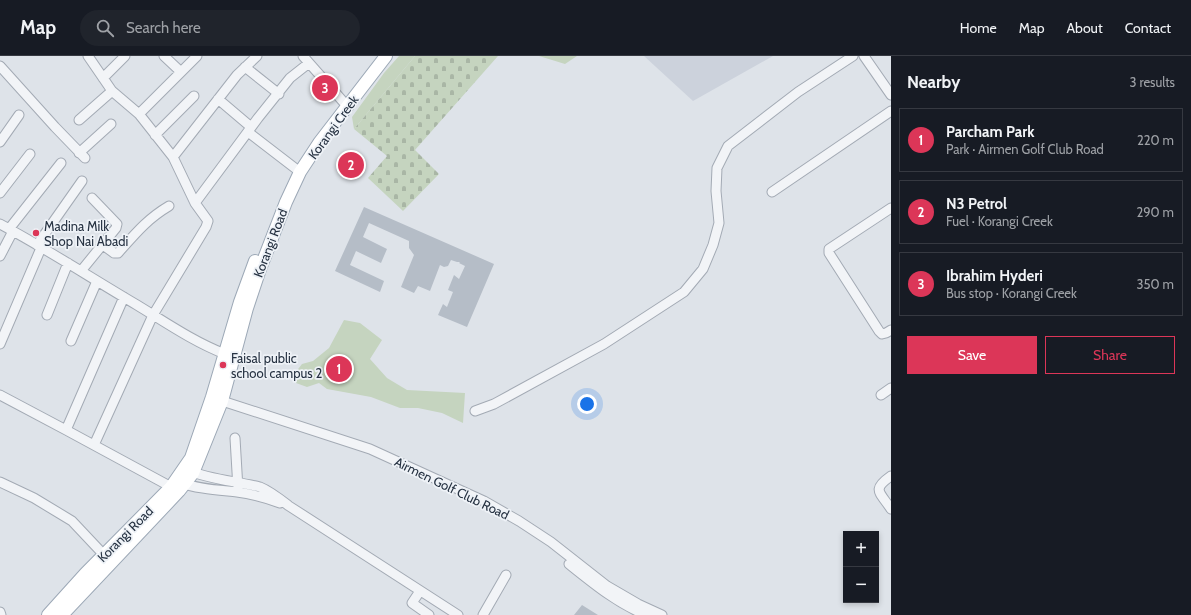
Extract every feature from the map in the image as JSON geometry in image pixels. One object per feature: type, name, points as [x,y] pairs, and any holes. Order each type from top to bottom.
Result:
[{"type":"main road","name":"Korangi Creek","points":[[286,202],[300,172],[319,144],[386,56]]},
{"type":"main road","name":"Korangi Road","points":[[216,401],[225,354],[248,278],[273,222],[286,202]]},
{"type":"main road","name":"Korangi Road","points":[[62,615],[177,486],[188,471],[191,458],[216,401],[260,269],[286,202]]},
{"type":"main road","name":"Korangi Road","points":[[48,615],[104,555],[177,486]]},
{"type":"street","points":[[88,56],[112,91],[138,114],[173,157],[195,203],[208,221],[208,224],[153,315],[94,445]]},
{"type":"street","points":[[104,78],[124,56]]},
{"type":"street","points":[[164,56],[181,72]]},
{"type":"street","points":[[138,114],[197,56]]},
{"type":"street","points":[[173,157],[237,75],[257,56]]},
{"type":"street","points":[[475,411],[494,404],[591,351],[684,292],[703,268],[713,245],[719,223],[716,191],[717,168],[728,146],[798,92],[853,56]]},
{"type":"street","points":[[864,56],[891,95]]},
{"type":"street","points":[[195,203],[290,78],[306,60],[347,106]]},
{"type":"street","points":[[0,66],[82,155],[111,124]]},
{"type":"street","points":[[245,67],[279,94]]},
{"type":"street","points":[[79,120],[112,91]]},
{"type":"street","points":[[155,135],[194,96]]},
{"type":"street","points":[[218,99],[250,130],[300,172]]},
{"type":"street","points":[[772,192],[891,111]]},
{"type":"street","points":[[0,142],[19,115]]},
{"type":"street","points":[[0,193],[30,154]]},
{"type":"street","points":[[0,256],[11,230],[61,162]]},
{"type":"street","points":[[0,344],[39,246],[82,181]]},
{"type":"street","points":[[81,271],[103,245],[116,228],[117,224],[92,198]]},
{"type":"street","points":[[103,245],[114,253],[118,253],[143,224],[169,206]]},
{"type":"street","points":[[891,208],[828,249],[829,253],[879,331],[882,334],[891,330]]},
{"type":"street","points":[[0,224],[210,348],[225,354]]},
{"type":"street","points":[[47,315],[68,264]]},
{"type":"street","points":[[71,341],[97,281]]},
{"type":"street","points":[[66,430],[124,297]]},
{"type":"street","points":[[881,395],[891,388]]},
{"type":"street","points":[[0,395],[94,445],[177,486],[213,490],[238,488]]},
{"type":"street","name":"Airmen Golf Club Road","points":[[216,401],[367,454],[481,506],[546,546],[603,591],[646,615]]},
{"type":"street","name":"Airmen Golf Club Road","points":[[216,401],[370,449],[484,501],[519,521],[551,542],[607,586],[638,604],[662,615]]},
{"type":"street","points":[[236,438],[238,488]]},
{"type":"street","points":[[188,471],[214,479],[259,497],[289,506],[458,615]]},
{"type":"street","points":[[891,476],[881,483],[878,490],[891,509]]},
{"type":"street","points":[[0,482],[34,498],[72,521],[104,555]]},
{"type":"street","points":[[483,615],[506,575]]},
{"type":"street","points":[[420,591],[412,603],[429,615]]},
{"type":"shaded area","points":[[644,56],[773,56],[693,101]]},
{"type":"green space","points":[[399,56],[415,56],[354,129],[352,117],[384,73]]},
{"type":"green space","points":[[415,56],[498,56],[415,150],[439,174],[403,211],[368,178],[387,156],[354,129]]},
{"type":"green space","points":[[539,56],[577,56],[565,64]]},
{"type":"green space","points":[[344,320],[360,323],[382,340],[370,359],[387,378],[407,390],[465,393],[463,423],[442,413],[418,408],[400,408],[371,397],[327,389],[319,383],[307,387],[296,383],[295,373],[302,364],[313,361],[329,348]]},
{"type":"building","points":[[364,207],[494,264],[467,327],[438,315],[443,304],[447,307],[453,292],[448,290],[454,275],[459,279],[465,266],[459,263],[460,262],[451,260],[448,266],[444,267],[440,265],[430,291],[418,286],[414,293],[401,287],[414,255],[409,248],[409,241],[369,223],[363,237],[387,249],[381,263],[356,251],[350,265],[384,281],[380,292],[335,271]]},
{"type":"building","points":[[582,605],[598,615],[574,615]]},
{"type":"place","name":"Ibrahim Hyderi","points":[[325,88]]},
{"type":"place","name":"N3 Petrol","points":[[351,165]]},
{"type":"place","name":"Madina Milk Shop Nai Abadi","points":[[36,233]]},
{"type":"place","name":"Faisal public school campus 2","points":[[223,365]]},
{"type":"place","name":"Parcham Park","points":[[339,369]]}]
